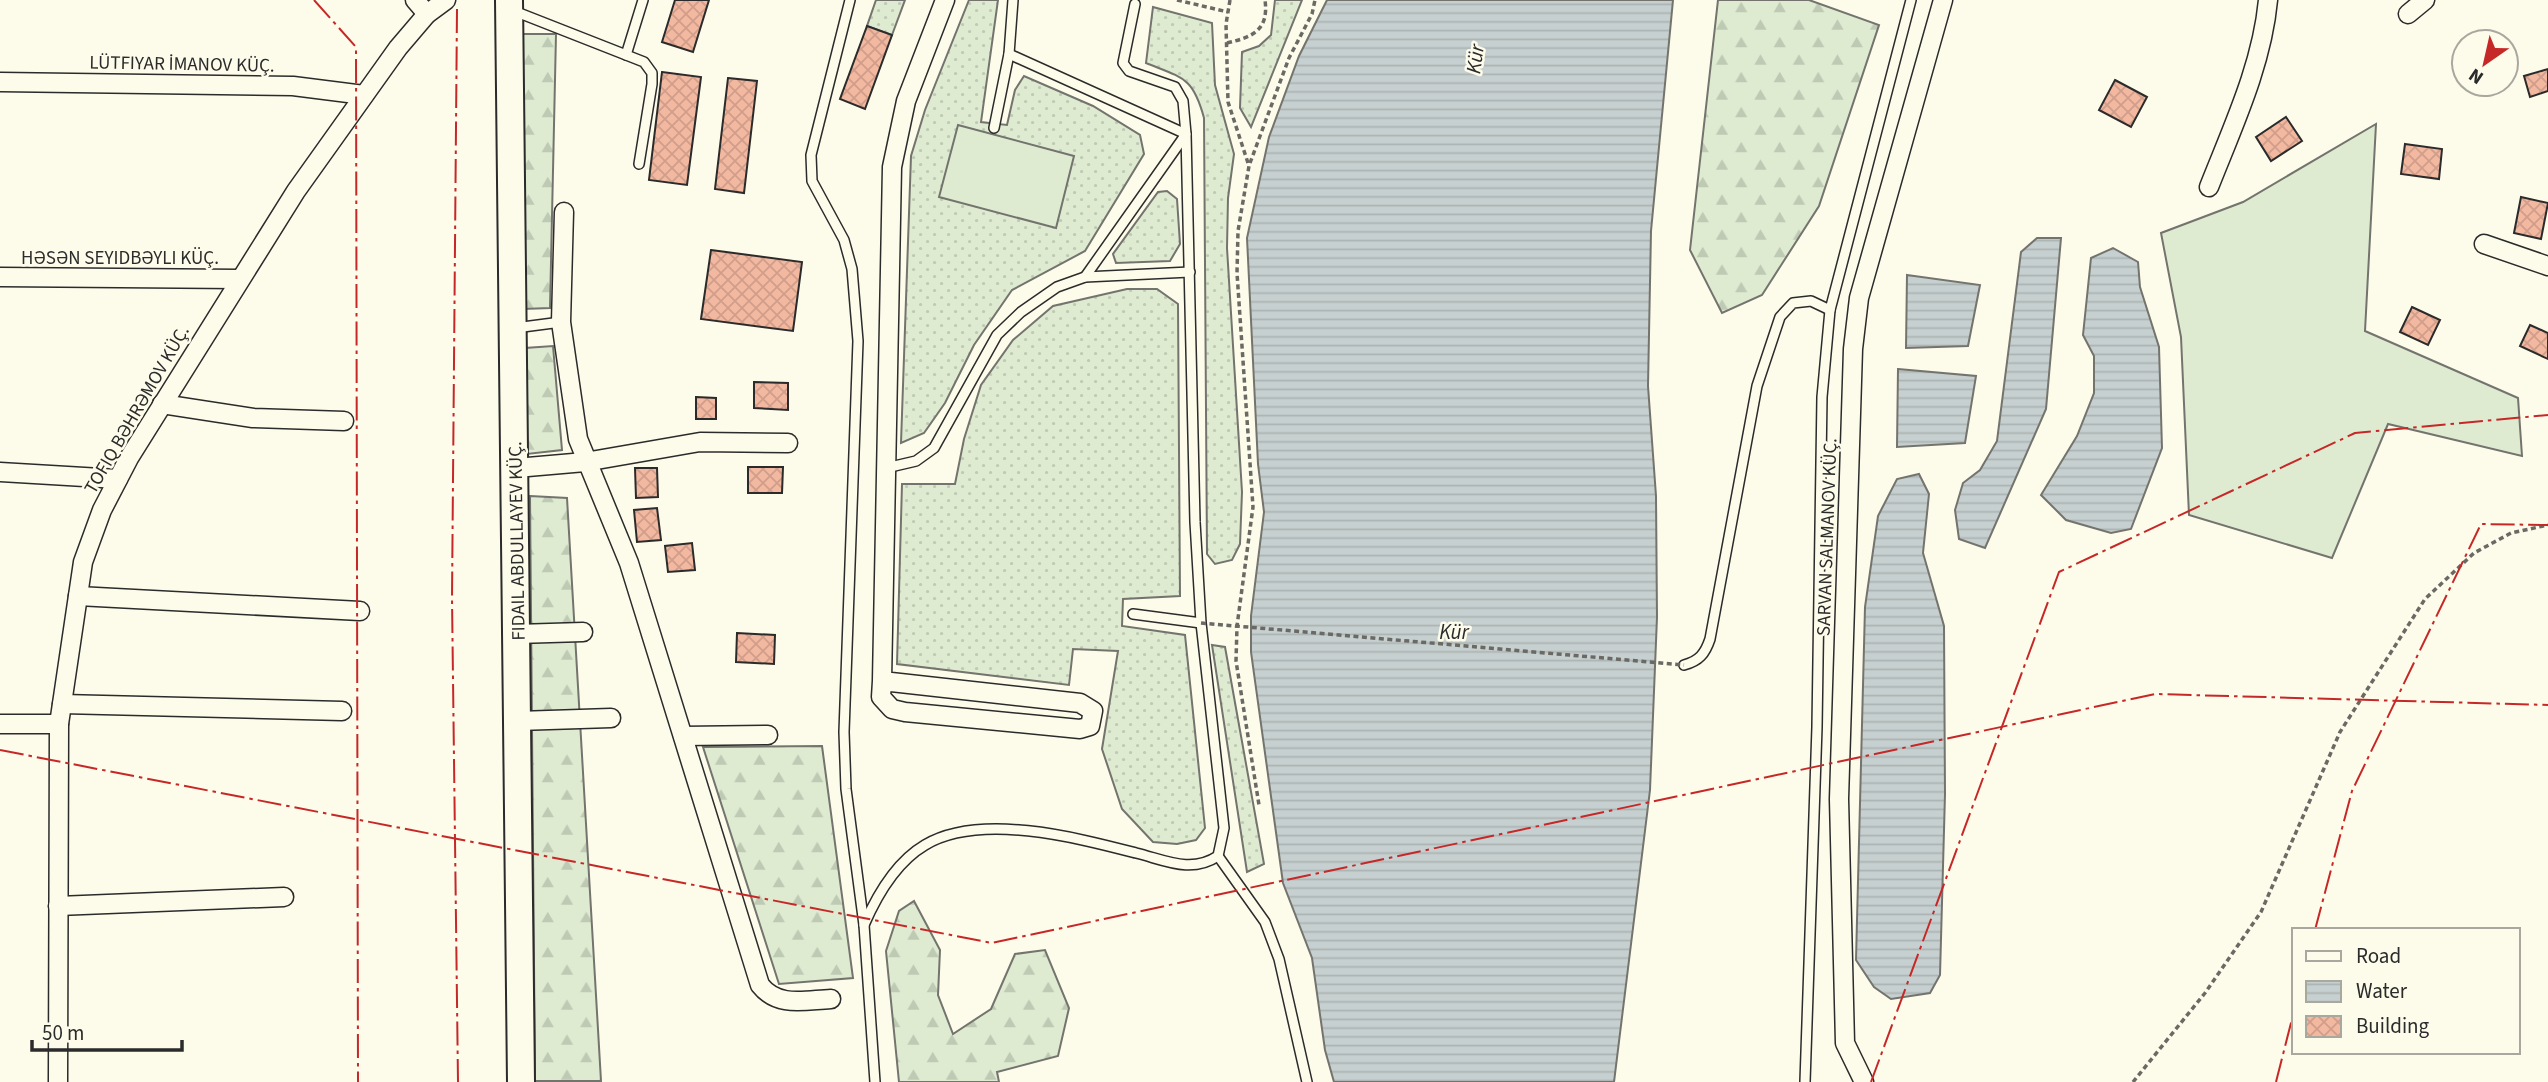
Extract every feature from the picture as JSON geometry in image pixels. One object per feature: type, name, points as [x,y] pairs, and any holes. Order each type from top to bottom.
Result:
[{"type":"street","points":[[415,0],[427,14]]},
{"type":"street","name":"TOFIQ BƏHRƏMOV KÜÇ.","points":[[58,1082],[59,724],[83,562],[102,510],[118,479],[239,279],[296,191],[364,95],[427,14],[446,0]]},
{"type":"street","points":[[882,681],[1080,703],[1093,711],[1094,719],[1090,726],[1080,729],[905,712],[892,709],[881,697],[893,155],[906,101],[945,0]]},
{"type":"street","name":"SARVAN SALMANOV KÜÇ.","points":[[1864,1082],[1845,1043],[1839,799],[1853,349],[1859,298],[1944,0]]},
{"type":"street","points":[[2209,187],[2251,78],[2265,29],[2268,0]]},
{"type":"street","points":[[2408,14],[2425,0]]},
{"type":"street","name":"FIDAIL ABDULLAYEV KÜÇ.","points":[[509,4],[522,1082]]},
{"type":"street","name":"LÜTFIYAR İMANOV KÜÇ.","points":[[0,82],[293,86],[364,95]]},
{"type":"street","points":[[564,212],[561,322],[571,405],[586,462],[629,563],[760,985],[769,997],[785,1002],[831,999]]},
{"type":"street","points":[[2484,244],[2548,266]]},
{"type":"street","name":"HƏSƏN SEYIDBƏYLI KÜÇ.","points":[[0,277],[239,279]]},
{"type":"street","points":[[162,404],[253,418],[344,421]]},
{"type":"street","points":[[516,468],[586,462],[699,442],[788,443]]},
{"type":"street","points":[[0,472],[118,479]]},
{"type":"street","points":[[78,596],[360,611]]},
{"type":"street","points":[[517,634],[583,632]]},
{"type":"street","points":[[62,704],[342,711]]},
{"type":"street","points":[[518,721],[611,718]]},
{"type":"street","points":[[0,724],[59,724]]},
{"type":"street","points":[[683,736],[768,735]]},
{"type":"street","points":[[58,906],[284,897]]},
{"type":"lane","points":[[626,54],[643,0]]},
{"type":"lane","points":[[850,0],[811,155],[812,181],[844,240],[852,269],[858,341],[844,732],[846,789],[864,925],[875,1082]]},
{"type":"lane","points":[[994,128],[1009,54],[1013,0]]},
{"type":"lane","points":[[1805,1082],[1817,727],[1822,397],[1830,310],[1911,0]]},
{"type":"lane","points":[[509,4],[644,62],[652,73],[639,164]]},
{"type":"lane","points":[[864,925],[876,898],[902,864],[926,844],[961,832],[1038,832],[1092,842],[1185,867],[1205,865],[1218,856],[1224,828],[1201,623],[1195,522],[1190,272],[1183,102],[1175,87],[1129,71],[1123,63],[1135,4]]},
{"type":"lane","points":[[1009,54],[1186,134]]},
{"type":"lane","points":[[1085,277],[1186,134]]},
{"type":"lane","points":[[886,468],[916,461],[934,448],[997,335],[1021,312],[1057,287],[1085,277],[1190,272]]},
{"type":"lane","points":[[1684,665],[1695,662],[1706,652],[1710,639],[1757,386],[1780,317],[1793,303],[1811,301],[1830,310]]},
{"type":"lane","points":[[514,328],[561,322]]},
{"type":"lane","points":[[1133,614],[1201,623]]},
{"type":"lane","points":[[1218,856],[1265,922],[1279,959],[1307,1082]]},
{"type":"path","points":[[1177,0],[1228,12]]},
{"type":"path","points":[[1230,0],[1227,43],[1228,102],[1250,166]]},
{"type":"path","points":[[1227,43],[1250,38],[1260,30],[1265,22],[1265,0]]},
{"type":"path","points":[[1259,806],[1236,661],[1237,626],[1253,507],[1237,274],[1238,231],[1250,166],[1289,58],[1312,14],[1315,0]]},
{"type":"path","points":[[2133,1082],[2205,993],[2261,912],[2340,732],[2425,599],[2474,553],[2511,533],[2548,525]]},
{"type":"path","points":[[1201,623],[1684,665]]},
{"type":"green space","points":[[876,0],[905,0],[892,35],[867,26]]},
{"type":"green space","points":[[969,0],[998,0],[981,122],[1007,125],[1015,90],[1024,76],[1093,106],[1140,135],[1144,154],[1085,251],[1012,290],[974,345],[945,403],[924,433],[901,443],[911,156],[925,110]]},
{"type":"green space","points":[[1275,0],[1302,0],[1251,127],[1240,108],[1242,52],[1259,46],[1271,35]]},
{"type":"green space","points":[[1718,0],[1809,0],[1879,25],[1819,206],[1762,295],[1722,313],[1690,250]]},
{"type":"green space","points":[[1153,7],[1212,23],[1215,85],[1234,154],[1228,198],[1227,248],[1242,492],[1240,544],[1232,560],[1215,564],[1207,554],[1204,118],[1196,94],[1185,81],[1146,63]]},
{"type":"green space","points":[[521,34],[556,34],[550,308],[523,309]]},
{"type":"green space","points":[[2376,124],[2365,331],[2518,398],[2522,456],[2388,424],[2332,558],[2189,515],[2181,337],[2161,233],[2243,202]]},
{"type":"green space","points":[[958,125],[1074,156],[1056,228],[939,197]]},
{"type":"green space","points":[[1167,191],[1177,199],[1180,244],[1170,261],[1116,263],[1113,254],[1158,192]]},
{"type":"green space","points":[[1127,289],[1157,289],[1178,304],[1180,596],[1123,599],[1122,626],[1185,635],[1205,828],[1196,840],[1177,844],[1153,842],[1122,809],[1102,749],[1118,651],[1073,649],[1069,685],[897,664],[902,484],[955,484],[964,439],[981,385],[1013,340],[1053,306]]},
{"type":"green space","points":[[553,346],[562,450],[527,454],[525,348]]},
{"type":"green space","points":[[530,496],[567,498],[601,1081],[535,1081]]},
{"type":"green space","points":[[1212,645],[1225,647],[1264,864],[1247,872]]},
{"type":"green space","points":[[822,746],[853,978],[779,984],[703,747]]},
{"type":"green space","points":[[914,901],[940,950],[938,995],[953,1034],[991,1009],[1015,954],[1045,950],[1069,1008],[1058,1056],[997,1072],[999,1082],[899,1082],[886,951],[899,911]]},
{"type":"water","name":"Kür","points":[[1327,0],[1673,0],[1651,231],[1648,386],[1656,496],[1657,617],[1650,790],[1614,1082],[1334,1082],[1325,1050],[1312,958],[1283,883],[1251,652],[1251,616],[1264,512],[1258,464],[1247,238],[1269,137],[1299,56]]},
{"type":"water","points":[[2037,238],[2061,238],[2046,409],[1985,548],[1959,539],[1955,510],[1963,483],[1980,470],[1997,441],[2021,252]]},
{"type":"water","points":[[2113,248],[2138,262],[2140,287],[2159,347],[2162,448],[2131,529],[2111,533],[2066,520],[2041,495],[2077,436],[2094,393],[2094,356],[2083,335],[2091,258]]},
{"type":"water","points":[[1907,275],[1980,285],[1968,346],[1906,348]]},
{"type":"water","points":[[1898,369],[1976,376],[1965,443],[1897,447]]},
{"type":"water","points":[[1919,474],[1929,494],[1923,553],[1944,626],[1945,794],[1940,975],[1930,993],[1891,999],[1874,987],[1856,960],[1865,607],[1878,516],[1897,479]]},
{"type":"building","points":[[675,0],[709,0],[693,52],[662,42]]},
{"type":"building","points":[[867,26],[892,35],[865,109],[840,99]]},
{"type":"building","points":[[2548,69],[2548,91],[2530,97],[2524,76]]},
{"type":"building","points":[[662,72],[701,77],[687,185],[649,180]]},
{"type":"building","points":[[728,78],[757,81],[744,193],[715,189]]},
{"type":"building","points":[[2115,80],[2147,97],[2131,127],[2099,110]]},
{"type":"building","points":[[2286,117],[2302,141],[2271,161],[2256,137]]},
{"type":"building","points":[[2405,144],[2442,149],[2439,179],[2401,174]]},
{"type":"building","points":[[2521,197],[2548,203],[2541,239],[2514,233]]},
{"type":"building","points":[[711,250],[802,262],[793,331],[701,319]]},
{"type":"building","points":[[2412,307],[2440,320],[2428,345],[2400,332]]},
{"type":"building","points":[[2530,325],[2548,333],[2548,359],[2520,346]]},
{"type":"building","points":[[754,382],[788,383],[788,410],[754,408]]},
{"type":"building","points":[[696,397],[716,398],[716,419],[696,419]]},
{"type":"building","points":[[748,467],[783,467],[782,493],[748,493]]},
{"type":"building","points":[[635,468],[657,468],[658,497],[636,498]]},
{"type":"building","points":[[657,508],[661,540],[637,542],[634,510]]},
{"type":"building","points":[[692,543],[695,570],[668,572],[665,546]]},
{"type":"building","points":[[737,633],[775,635],[774,664],[736,662]]},
{"type":"power","points":[[314,0],[356,47],[358,1082]]},
{"type":"power","points":[[457,9],[452,598],[458,1082]]},
{"type":"power","points":[[1871,1082],[2059,572],[2355,433],[2548,415]]},
{"type":"power","points":[[2316,928],[2352,791],[2481,524],[2548,525]]},
{"type":"power","points":[[0,750],[992,943],[2155,694],[2548,705]]},
{"type":"power","points":[[2276,1082],[2292,1019]]}]
